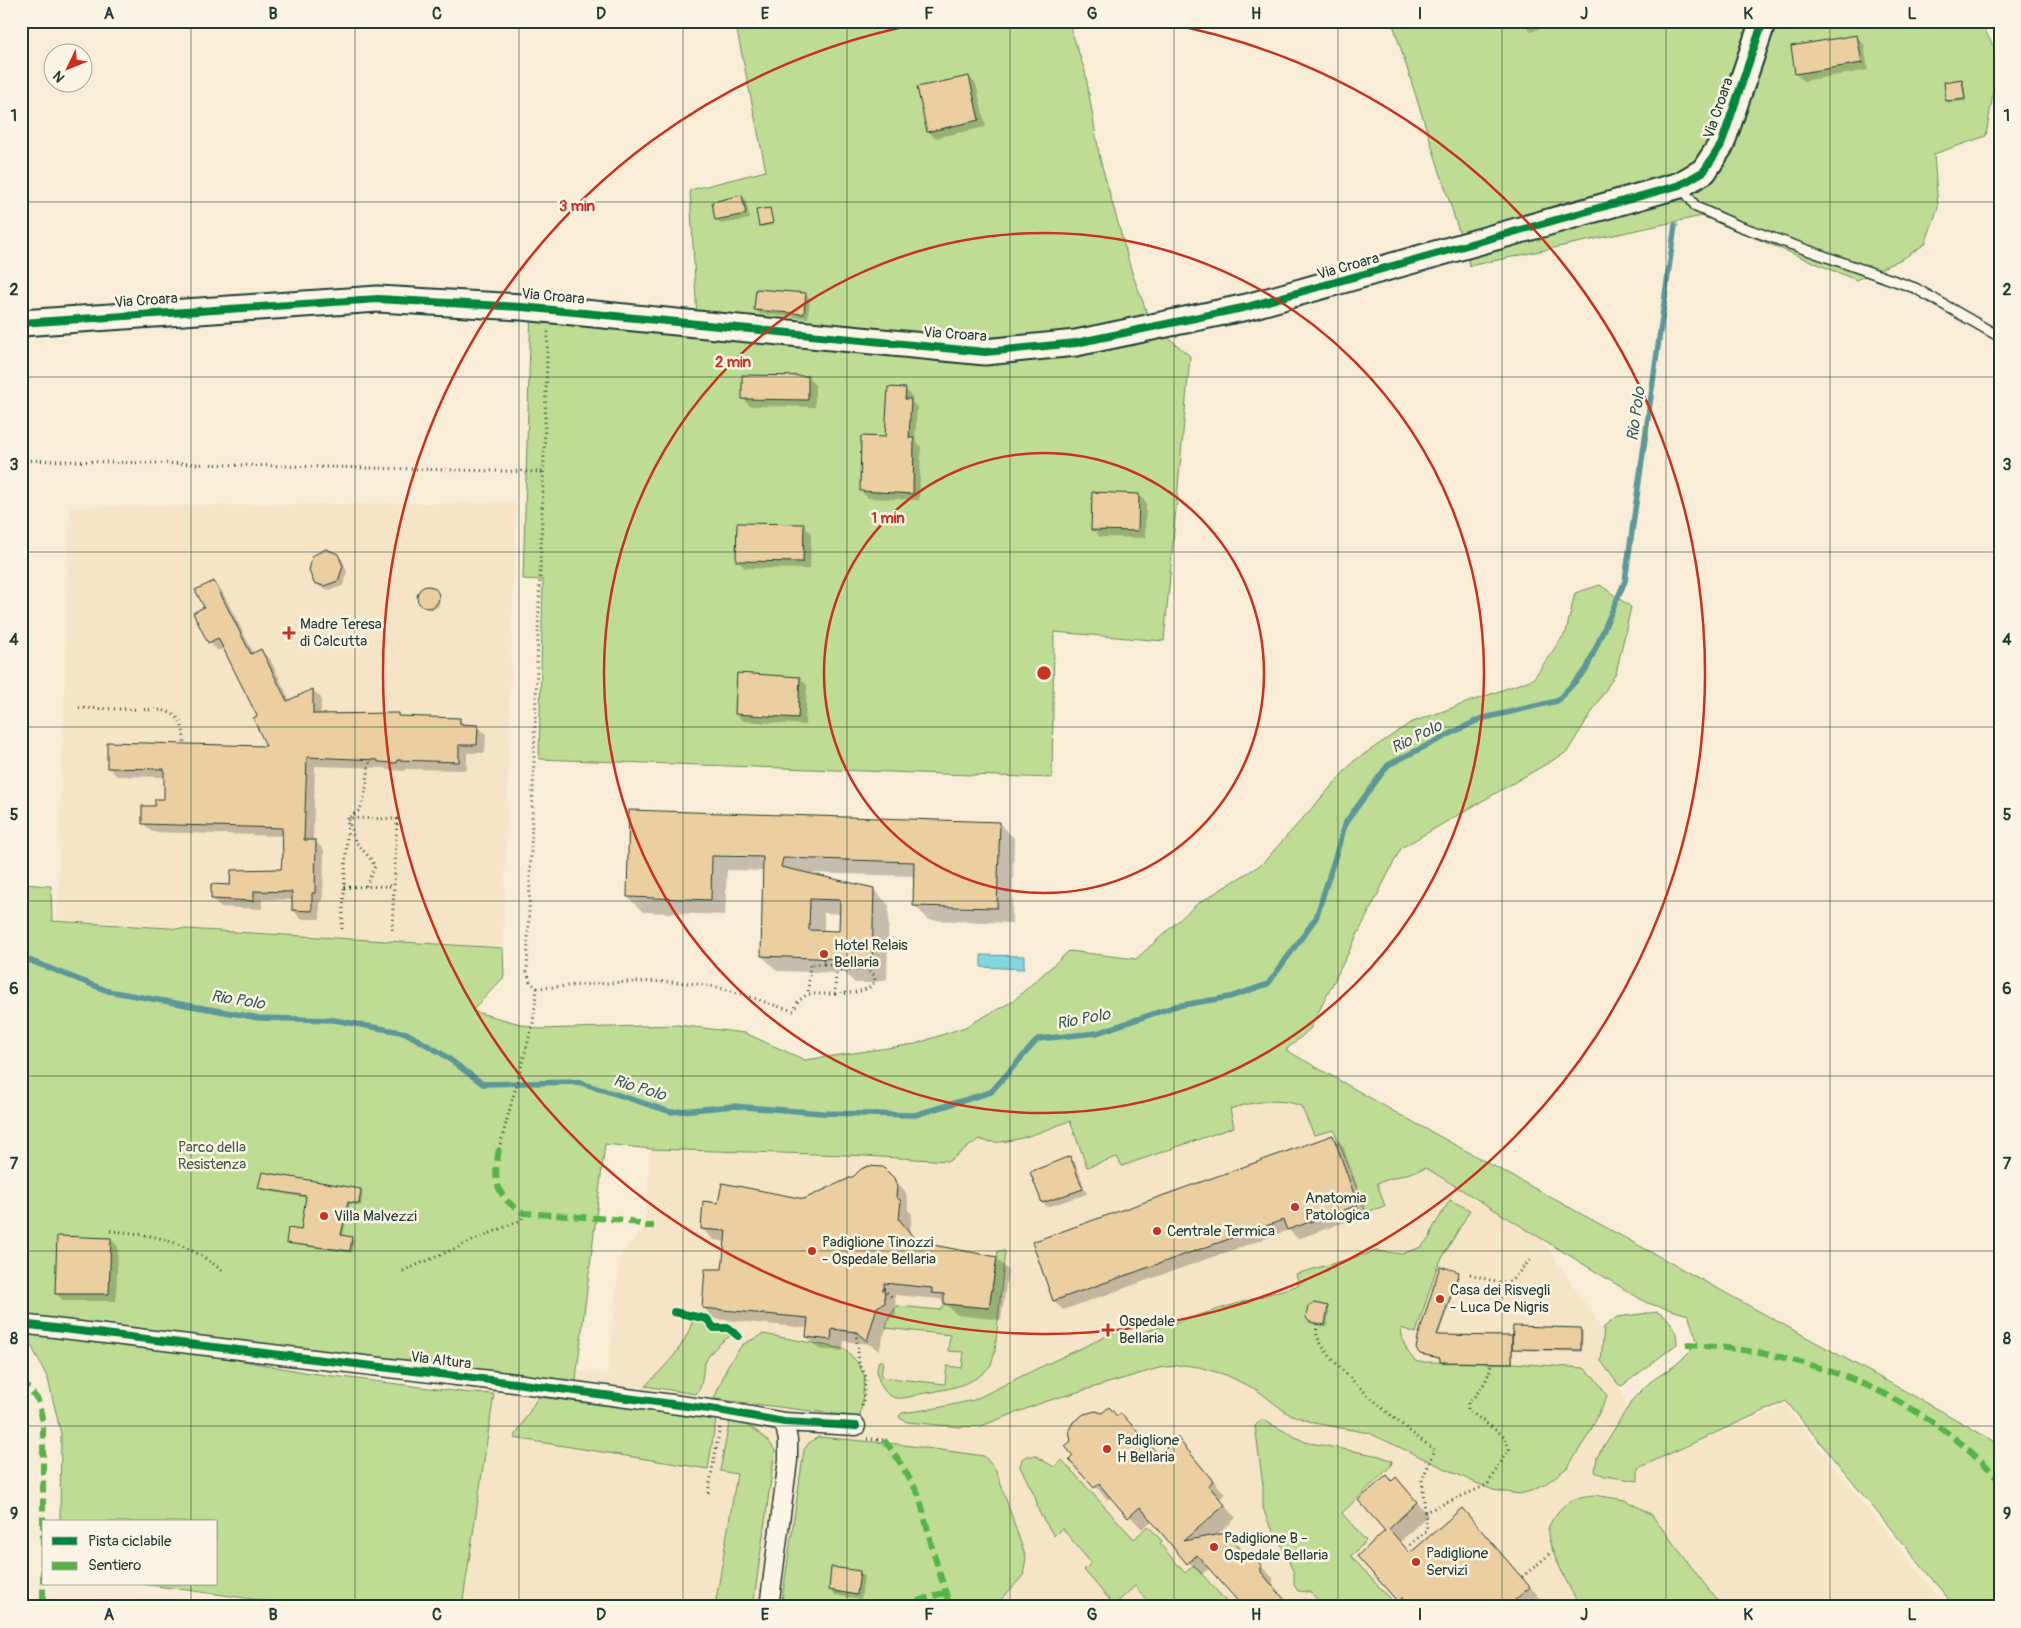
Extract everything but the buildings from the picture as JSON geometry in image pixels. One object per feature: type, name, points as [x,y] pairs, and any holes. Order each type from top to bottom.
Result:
[{"type":"street","name":"Via Croara","points":[[21,323],[378,299],[549,310],[985,352],[1076,342],[1256,305],[1680,185],[1704,171],[1722,145],[1763,21]]},
{"type":"street","name":"Via Altura","points":[[21,1324],[515,1383],[716,1410],[784,1422],[858,1422]]},
{"type":"street","points":[[769,1606],[788,1460],[788,1440],[784,1422]]},
{"type":"lane","points":[[1680,185],[1696,207],[1738,226],[1915,288],[2000,337]]},
{"type":"path","points":[[549,310],[528,972],[530,982],[537,988],[599,983],[652,982],[704,985],[739,992],[766,1003],[794,1011],[798,1001],[808,994],[835,994],[862,990],[870,987],[875,980],[874,974],[866,969],[836,970]]},
{"type":"path","points":[[21,460],[544,472]]},
{"type":"path","points":[[78,708],[162,710],[172,712],[183,726],[184,743]]},
{"type":"path","points":[[348,818],[360,810],[370,759]]},
{"type":"path","points":[[348,818],[397,819],[392,930]]},
{"type":"path","points":[[348,818],[355,841],[375,866],[366,886]]},
{"type":"path","points":[[342,928],[348,818]]},
{"type":"path","points":[[344,887],[394,886]]},
{"type":"path","points":[[824,958],[824,964]]},
{"type":"path","points":[[808,994],[810,964],[836,966],[835,994]]},
{"type":"path","points":[[499,1149],[533,1023],[537,988]]},
{"type":"path","points":[[403,1271],[521,1220],[524,1213]]},
{"type":"path","points":[[110,1231],[147,1234],[173,1242],[207,1258],[224,1272]]},
{"type":"path","points":[[1470,1274],[1499,1283],[1511,1281],[1531,1259]]},
{"type":"path","points":[[883,1290],[893,1298]]},
{"type":"path","points":[[1317,1324],[1317,1336],[1331,1357],[1403,1428],[1435,1450],[1422,1480],[1427,1530],[1410,1545]]},
{"type":"path","points":[[856,1332],[859,1362],[866,1377],[858,1422]]},
{"type":"path","points":[[1425,1512],[1487,1485],[1509,1449],[1505,1437],[1468,1410],[1468,1403],[1482,1389],[1490,1372],[1491,1363]]},
{"type":"path","points":[[708,1493],[721,1423]]},
{"type":"path","points":[[1522,1577],[1550,1554]]},
{"type":"shaded area","name":"Madre Teresa di Calcutta","points":[[516,502],[503,948],[57,920],[70,507]]},
{"type":"shaded area","name":"Ospedale Bellaria","points":[[1263,1069],[1540,1237],[1611,1342],[1638,1468],[1785,1405],[1946,1607],[420,1607],[457,1358],[607,1375],[620,1256],[645,1226],[650,1149],[847,1155],[949,1161],[997,1125]]},
{"type":"green space","points":[[735,21],[1068,21],[1085,71],[1100,159],[1132,273],[1151,323],[1190,356],[1164,641],[1054,632],[1052,778],[539,759],[543,580],[523,579],[531,308],[697,319],[690,190],[766,171]]},
{"type":"green space","points":[[1392,21],[1980,21],[1999,57],[1986,136],[1934,154],[1938,208],[1925,244],[1904,258],[1856,280],[1702,216],[1470,266]]},
{"type":"green space","name":"Parco della Resistenza","points":[[1600,585],[1631,607],[1616,673],[1567,752],[1401,848],[1310,1029],[1286,1050],[2000,1445],[2000,1607],[1955,1607],[1786,1401],[1638,1468],[1638,1481],[1605,1476],[1595,1472],[1597,1457],[1633,1399],[1650,1382],[1677,1364],[1698,1343],[1688,1315],[1647,1303],[1426,1168],[1377,1183],[1385,1206],[1366,1212],[1334,1130],[1314,1135],[1301,1106],[1274,1101],[1248,1104],[1230,1109],[1234,1127],[1122,1166],[1117,1157],[1087,1167],[1070,1121],[1012,1140],[989,1142],[979,1139],[949,1161],[847,1155],[650,1149],[605,1144],[575,1387],[31,1323],[310,1373],[469,1393],[494,1394],[462,1607],[275,1607],[275,1602],[157,1586],[218,1586],[218,1520],[60,1520],[61,1434],[48,1379],[21,1325],[21,884],[51,886],[52,921],[503,948],[504,977],[472,1011],[539,1029],[677,1025],[745,1033],[805,1060],[915,1044],[965,1027],[1013,1001],[1069,951],[1136,959],[1197,904],[1262,864],[1354,761],[1410,723],[1533,679],[1566,632],[1575,593]]},
{"type":"green space","points":[[1450,1200],[1470,1210],[1437,1267],[1416,1333],[1401,1328],[1407,1351],[1413,1359],[1417,1362],[1512,1363],[1584,1368],[1595,1378],[1607,1396],[1589,1434],[1568,1467],[1544,1485],[1531,1491],[1519,1494],[1493,1490],[1369,1433],[1314,1423],[1287,1413],[1257,1390],[1226,1375],[1199,1367],[1183,1365],[1159,1368],[1044,1402],[981,1426],[961,1427],[907,1422],[899,1416],[902,1413],[974,1400],[1120,1330],[1123,1338],[1299,1285],[1296,1274],[1377,1251],[1402,1254],[1421,1247],[1430,1237],[1433,1228]]},
{"type":"green space","points":[[998,1251],[1005,1251],[995,1351],[990,1366],[984,1373],[967,1383],[948,1389],[903,1398],[897,1398],[887,1393],[878,1378],[877,1366],[879,1361],[883,1361],[881,1377],[945,1384],[947,1366],[962,1368],[964,1352],[948,1351],[950,1335],[886,1328],[889,1317],[897,1306],[940,1310],[944,1304],[989,1308]]},
{"type":"green space","points":[[1657,1312],[1672,1325],[1676,1333],[1677,1344],[1622,1386],[1618,1384],[1601,1361],[1604,1327],[1617,1317]]},
{"type":"green space","points":[[693,1320],[703,1321],[714,1332],[733,1334],[717,1347],[707,1359],[699,1391],[696,1394],[645,1386],[667,1364],[679,1348]]},
{"type":"green space","points":[[763,1334],[845,1349],[858,1363],[865,1377],[860,1417],[714,1399],[728,1365],[742,1345]]},
{"type":"green space","points":[[538,1397],[716,1419],[708,1469],[514,1438]]},
{"type":"green space","points":[[730,1419],[756,1430],[775,1450],[753,1607],[715,1607],[737,1474],[720,1471]]},
{"type":"green space","points":[[1263,1420],[1305,1442],[1380,1456],[1392,1461],[1391,1466],[1342,1513],[1366,1541],[1351,1556],[1397,1607],[1324,1607],[1310,1592],[1298,1591],[1294,1585],[1294,1573],[1263,1508],[1263,1485],[1255,1426]]},
{"type":"green space","points":[[818,1437],[897,1444],[984,1456],[996,1470],[1026,1558],[1023,1576],[994,1607],[781,1607],[804,1450],[809,1443]]},
{"type":"green space","points":[[1027,1456],[1036,1456],[1054,1467],[1062,1460],[1134,1539],[1148,1526],[1162,1541],[1160,1544],[1185,1573],[1194,1565],[1231,1607],[1152,1607],[1135,1586],[1114,1605],[1084,1570],[1091,1563],[1062,1528],[1054,1536],[1039,1512],[1035,1496],[1020,1467],[1022,1459]]},
{"type":"green space","points":[[1595,1495],[1625,1500],[1651,1514],[1722,1607],[1580,1607],[1555,1556],[1548,1536],[1548,1529],[1554,1518],[1570,1501],[1579,1497]]},
{"type":"water","points":[[981,955],[1024,956],[1024,969],[981,967]]},
{"type":"waterway","name":"Rio Polo","points":[[21,957],[108,991],[259,1018],[334,1020],[406,1033],[441,1053],[483,1084],[578,1082],[671,1112],[733,1106],[822,1113],[915,1115],[991,1092],[1038,1039],[1097,1033],[1176,1006],[1230,997],[1268,984],[1316,918],[1346,822],[1388,765],[1480,719],[1557,701],[1586,670],[1625,581],[1675,225]]},
{"type":"marked path","points":[[499,1149],[496,1170],[498,1187],[507,1201],[524,1213],[627,1220],[645,1226],[654,1226]]},
{"type":"marked path","points":[[1686,1345],[1730,1348],[1773,1356],[1816,1367],[1857,1381],[1896,1400],[1933,1423],[1968,1449],[2000,1480]]},
{"type":"marked path","points":[[21,1379],[38,1400],[43,1422],[43,1520]]},
{"type":"marked path","points":[[884,1440],[895,1454],[919,1495],[950,1607]]},
{"type":"marked path","points":[[43,1586],[43,1607]]},
{"type":"marked path","points":[[900,1607],[946,1592]]},
{"type":"cycle path","points":[[21,323],[378,299],[522,307],[985,352],[1076,343],[1247,307],[1680,185],[1704,171],[1721,145],[1763,21]]},
{"type":"cycle path","points":[[674,1312],[707,1319],[714,1328],[728,1328],[738,1336]]},
{"type":"cycle path","points":[[21,1324],[515,1383],[724,1411],[784,1422],[856,1426]]},
{"type":"place","name":"Madre Teresa di Calcutta","points":[[289,633]]},
{"type":"place","name":"Hotel Relais Bellaria","points":[[824,954]]},
{"type":"place","name":"Anatomia Patologica","points":[[1295,1207]]},
{"type":"place","name":"Villa Malvezzi","points":[[324,1216]]},
{"type":"place","name":"Centrale Termica","points":[[1157,1231]]},
{"type":"place","name":"Padiglione Tinozzi - Ospedale Bellaria","points":[[812,1251]]},
{"type":"place","name":"Casa dei Risvegli - Luca De Nigris","points":[[1440,1299]]},
{"type":"place","name":"Ospedale Bellaria","points":[[1108,1330]]},
{"type":"place","name":"Padiglione H Bellaria","points":[[1107,1449]]},
{"type":"place","name":"Padiglione B - Ospedale Bellaria","points":[[1214,1547]]},
{"type":"place","name":"Padiglione Servizi","points":[[1416,1562]]}]
